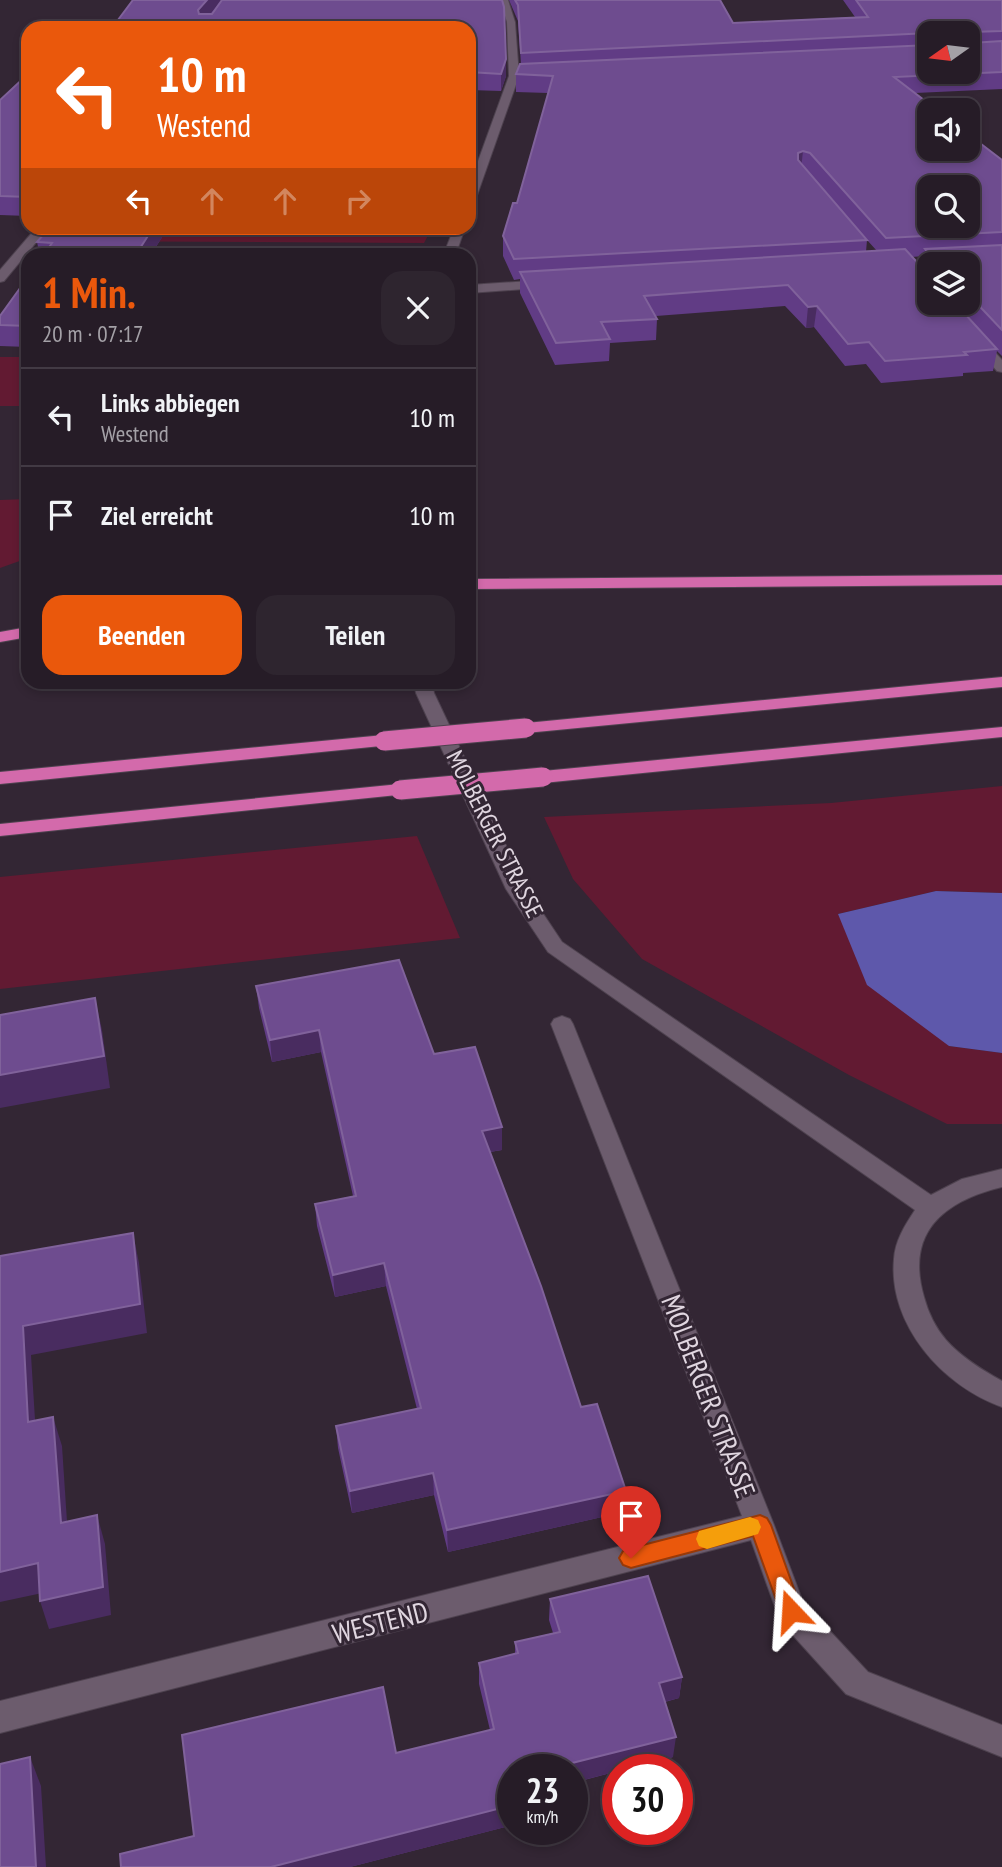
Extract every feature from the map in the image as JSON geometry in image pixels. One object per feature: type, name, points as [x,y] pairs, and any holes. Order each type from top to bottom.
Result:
[{"type":"highway","points":[[476,584],[1002,580]]},
{"type":"highway","points":[[0,637],[21,633]]},
{"type":"highway","points":[[0,778],[1002,682]]},
{"type":"highway","points":[[0,830],[1002,732]]},
{"type":"street","points":[[476,182],[514,76],[511,22],[504,0]]},
{"type":"street","points":[[514,76],[527,76]]},
{"type":"street","points":[[0,278],[21,253]]},
{"type":"street","points":[[476,289],[564,283]]},
{"type":"street","points":[[954,315],[1002,368]]},
{"type":"street","name":"MOLBERGER STRASSE","points":[[424,689],[516,889],[555,947],[932,1209]]},
{"type":"street","name":"MOLBERGER STRASSE","points":[[562,1024],[760,1525],[791,1611],[858,1683],[1002,1741]]},
{"type":"street","points":[[1002,1178],[977,1181],[940,1199],[915,1227],[905,1262],[909,1301],[931,1340],[967,1376],[1002,1395]]},
{"type":"street","name":"WESTEND","points":[[0,1717],[760,1525]]},
{"type":"shaded area","points":[[54,235],[428,235],[424,243],[48,241]]},
{"type":"shaded area","points":[[0,357],[21,357],[21,406],[0,406]]},
{"type":"shaded area","points":[[21,499],[21,560],[0,568],[0,500]]},
{"type":"shaded area","points":[[1002,786],[1002,893],[936,891],[838,914],[949,1046],[1002,1053],[1002,1124],[947,1124],[849,1075],[642,959],[573,879],[544,817],[831,803]]},
{"type":"shaded area","points":[[417,836],[460,938],[0,989],[0,877]]},
{"type":"shaded area","points":[[936,891],[1002,893],[1002,1053],[949,1046],[867,985],[838,914]]},
{"type":"building","points":[[133,0],[207,0],[198,10],[199,14],[212,14],[222,0],[502,0],[506,59],[501,74],[476,72],[476,21],[117,21]]},
{"type":"building","points":[[515,0],[720,0],[733,23],[868,17],[856,0],[1002,0],[1002,31],[980,32],[980,21],[917,21],[917,34],[521,53],[518,5]]},
{"type":"building","points":[[1002,41],[1002,72],[980,73],[980,42]]},
{"type":"building","points":[[917,46],[917,76],[894,77],[921,98],[917,98],[917,161],[980,161],[980,143],[1002,160],[1002,232],[980,233],[980,175],[917,175],[917,236],[886,238],[810,153],[803,151],[798,153],[798,160],[867,240],[514,259],[503,236],[513,203],[517,203],[553,76],[516,74],[520,64]]},
{"type":"building","points":[[21,80],[21,197],[0,196],[0,100]]},
{"type":"building","points":[[43,235],[148,235],[140,248],[49,248],[52,243],[37,242]]},
{"type":"building","points":[[1002,245],[1002,330],[980,307],[980,252],[928,252],[925,249]]},
{"type":"building","points":[[905,249],[917,262],[917,315],[966,315],[997,349],[964,352],[967,355],[885,361],[869,342],[848,344],[817,306],[808,307],[788,285],[644,296],[657,319],[601,322],[610,339],[556,343],[520,272]]},
{"type":"building","points":[[21,287],[21,326],[0,325],[0,316]]},
{"type":"building","points":[[399,960],[434,1054],[475,1047],[502,1127],[482,1131],[541,1286],[581,1407],[597,1404],[626,1491],[447,1530],[433,1473],[350,1491],[336,1426],[421,1408],[384,1263],[333,1275],[315,1204],[356,1196],[319,1030],[270,1040],[256,986]]},
{"type":"building","points":[[95,998],[104,1056],[0,1075],[0,1015]]},
{"type":"building","points":[[133,1233],[140,1304],[23,1326],[28,1422],[53,1417],[61,1523],[97,1515],[103,1587],[40,1601],[38,1563],[0,1572],[0,1256]]},
{"type":"building","points":[[648,1576],[682,1677],[659,1683],[676,1737],[588,1759],[588,1754],[497,1754],[497,1809],[271,1867],[121,1867],[120,1854],[194,1836],[182,1735],[383,1687],[396,1753],[494,1729],[479,1663],[518,1653],[515,1642],[560,1632],[550,1599]]},
{"type":"building","points":[[30,1757],[36,1867],[0,1867],[0,1764]]},
{"type":"slow traffic","points":[[707,1539],[750,1527]]},
{"type":"route","points":[[631,1558],[760,1525],[791,1611]]}]
